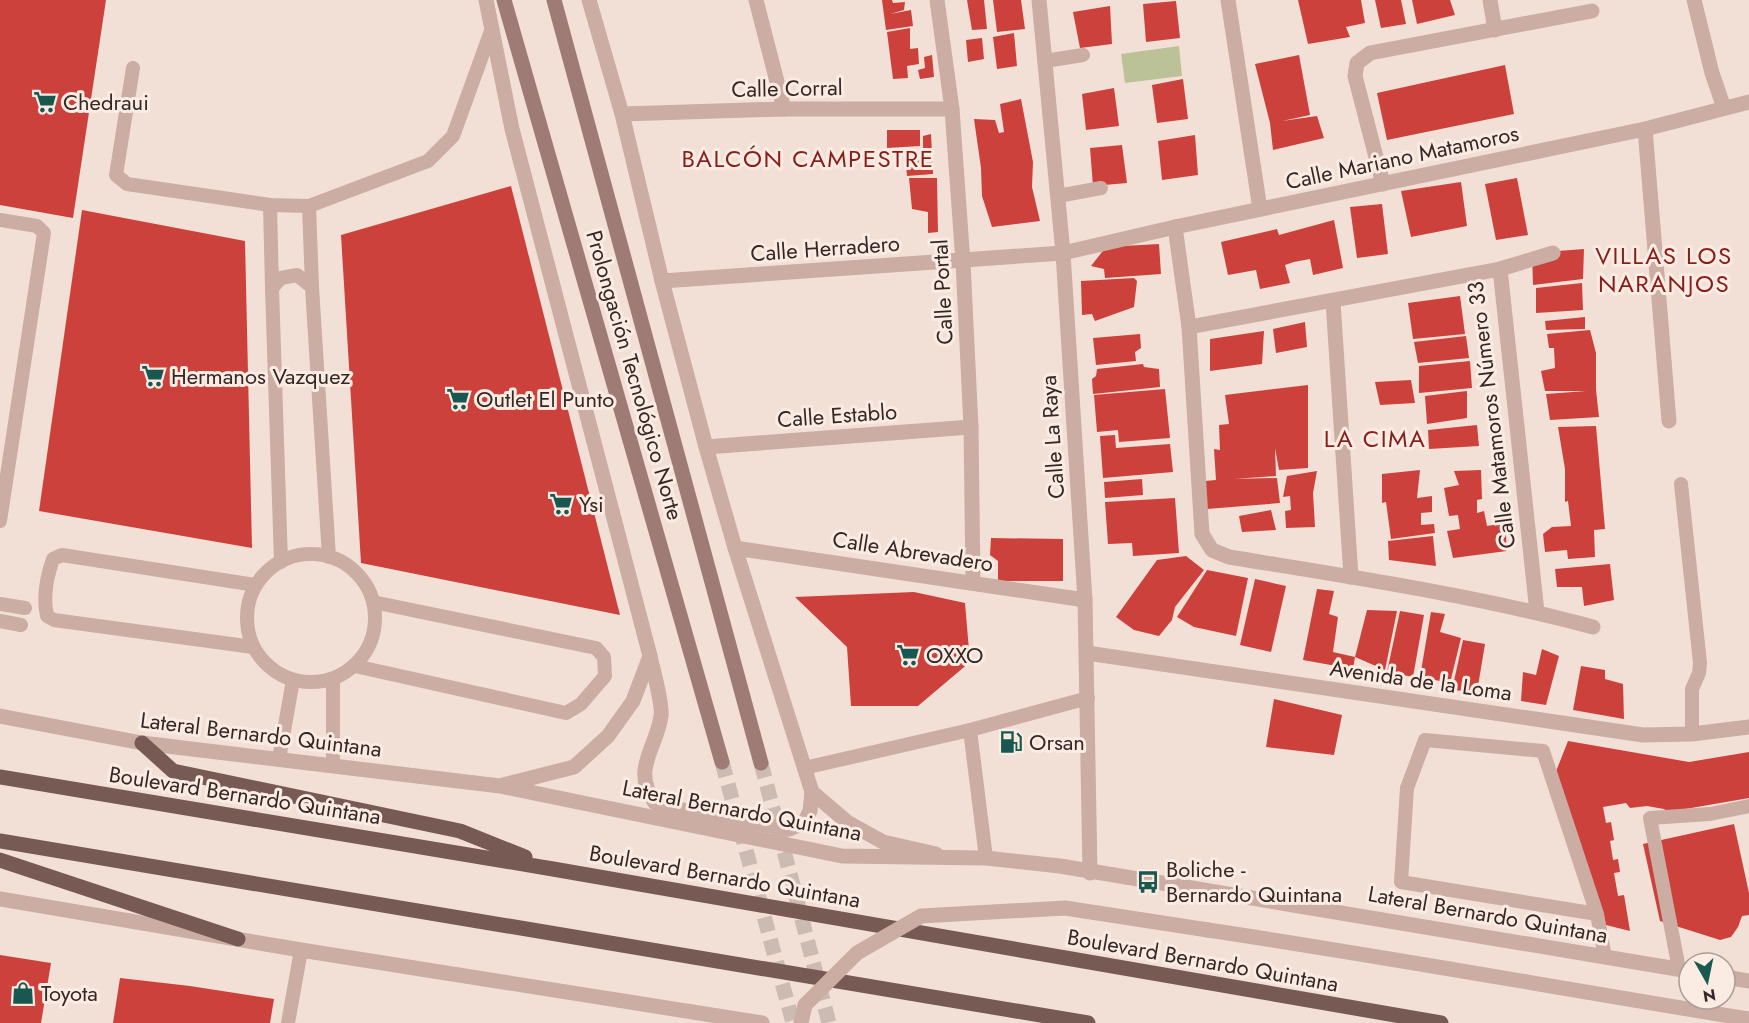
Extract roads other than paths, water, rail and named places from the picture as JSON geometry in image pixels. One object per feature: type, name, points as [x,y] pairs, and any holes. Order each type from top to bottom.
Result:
[{"type":"main road","name":"Prolongación Tecnológico Norte","points":[[504,0],[722,762]]},
{"type":"main road","name":"Prolongación Tecnológico Norte","points":[[554,0],[761,764]]},
{"type":"main road","points":[[141,743],[173,771],[460,831],[553,869]]},
{"type":"main road","name":"Boulevard Bernardo Quintana","points":[[0,777],[553,869],[1441,1023]]},
{"type":"main road","points":[[0,841],[1088,1023]]},
{"type":"main road","points":[[0,860],[238,939]]},
{"type":"street","points":[[486,0],[512,129],[650,656],[662,714],[644,773],[646,790],[655,803],[703,815],[789,829],[804,823],[810,812],[812,792],[735,548],[706,447],[662,281],[622,114],[589,0]]},
{"type":"street","points":[[756,0],[784,109]]},
{"type":"street","name":"Calle Portal","points":[[937,0],[952,109],[963,262],[971,427],[973,583]]},
{"type":"street","name":"Calle La Raya","points":[[1040,0],[1063,254],[1085,600],[1090,873]]},
{"type":"street","points":[[1228,0],[1260,209]]},
{"type":"street","points":[[1490,0],[1495,30]]},
{"type":"street","points":[[1694,0],[1712,73],[1724,108]]},
{"type":"street","points":[[1383,184],[1355,76],[1357,63],[1370,53],[1592,11]]},
{"type":"street","name":"Calle Mariano Matamoros","points":[[1063,254],[1175,227],[1646,129],[1749,102]]},
{"type":"street","name":"Calle Corral","points":[[622,114],[784,109],[952,109]]},
{"type":"street","points":[[1646,129],[1669,421]]},
{"type":"street","points":[[1175,227],[1189,327],[1202,534],[1212,550],[1229,557],[1351,577],[1536,612],[1593,627]]},
{"type":"street","points":[[1500,269],[1553,252]]},
{"type":"street","name":"Calle Herradero","points":[[662,281],[1063,254]]},
{"type":"street","name":"Calle Matamoros Número 33","points":[[1189,327],[1500,269],[1536,612]]},
{"type":"street","points":[[1333,301],[1351,577]]},
{"type":"street","name":"Calle Establo","points":[[706,447],[971,427]]},
{"type":"street","name":"Calle Abrevadero","points":[[735,548],[1085,600]]},
{"type":"street","name":"Avenida de la Loma","points":[[1087,653],[1643,735],[1692,734],[1749,728]]},
{"type":"street","points":[[500,786],[574,767],[608,736],[633,701],[650,656]]},
{"type":"street","name":"Lateral Bernardo Quintana","points":[[4,715],[141,743],[500,786],[842,856],[986,858],[1060,866],[1090,873],[1207,890],[1677,969]]},
{"type":"street","points":[[812,792],[847,822],[883,842],[957,858]]},
{"type":"street","points":[[0,899],[700,1018],[762,1023]]},
{"type":"street","points":[[801,1023],[805,1005],[857,953],[921,916],[1065,908],[1363,953],[1749,1019]]},
{"type":"lane","points":[[133,68],[116,175],[127,184],[270,205],[309,206],[428,161],[453,136],[491,31]]},
{"type":"lane","points":[[1045,61],[1083,55]]},
{"type":"lane","points":[[1058,196],[1101,188]]},
{"type":"lane","points":[[270,205],[280,562]]},
{"type":"lane","points":[[309,206],[329,557]]},
{"type":"lane","points":[[0,220],[37,226],[44,233],[0,521]]},
{"type":"lane","points":[[272,288],[281,278],[297,275],[312,287]]},
{"type":"lane","points":[[1681,484],[1700,663],[1699,673],[1692,689],[1692,734]]},
{"type":"lane","points":[[253,647],[54,620],[47,616],[45,607],[49,571],[53,559],[62,555],[256,585]]},
{"type":"lane","points":[[305,555],[329,557],[348,567],[364,582],[373,602],[375,619],[372,636],[366,652],[355,666],[333,679],[292,680],[276,673],[253,647],[246,615],[249,600],[256,585],[280,562],[305,555]]},
{"type":"lane","points":[[355,666],[566,712],[581,704],[604,676],[604,657],[596,648],[373,602]]},
{"type":"lane","points":[[0,604],[25,608]]},
{"type":"lane","points":[[0,621],[21,625]]},
{"type":"lane","points":[[333,679],[333,765]]},
{"type":"lane","points":[[279,759],[292,680]]},
{"type":"lane","points":[[804,768],[970,730],[1088,698]]},
{"type":"lane","points":[[970,730],[986,858]]},
{"type":"lane","points":[[1597,914],[1401,882],[1407,788],[1425,740],[1543,751],[1597,914],[1605,957]]},
{"type":"lane","points":[[1680,951],[1650,818],[1710,814],[1749,806]]},
{"type":"lane","points":[[288,1023],[301,950]]},
{"type":"tunnel","points":[[722,762],[793,1023]]},
{"type":"tunnel","points":[[761,763],[829,1023]]},
{"type":"place","name":"Chedraui","points":[[45,102]]},
{"type":"place","name":"Hermanos Vazquez","points":[[153,376]]},
{"type":"place","name":"Outlet El Punto","points":[[458,399]]},
{"type":"place","name":"Ysi","points":[[561,504]]},
{"type":"place","name":"OXXO","points":[[908,655]]},
{"type":"place","name":"Orsan","points":[[1011,742]]},
{"type":"place","name":"Boliche - Bernardo Quintana","points":[[1148,882]]},
{"type":"place","name":"Toyota","points":[[23,993]]},
{"type":"district","name":"BALCÓN CAMPESTRE","points":[[808,158]]},
{"type":"district","name":"VILLAS LOS NARANJOS","points":[[1664,269]]},
{"type":"district","name":"LA CIMA","points":[[1375,438]]}]
